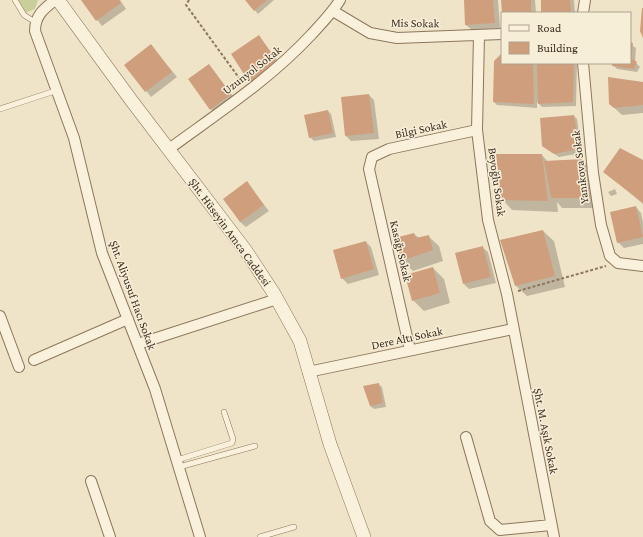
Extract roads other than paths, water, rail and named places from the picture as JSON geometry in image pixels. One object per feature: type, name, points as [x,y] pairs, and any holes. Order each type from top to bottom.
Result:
[{"type":"street","points":[[35,22],[40,13],[55,0]]},
{"type":"street","name":"Şht. Hüseyin Amca Caddesi","points":[[58,0],[246,251],[277,299],[300,342],[330,444],[364,537]]},
{"type":"street","name":"Uzunyol Sokak","points":[[169,149],[248,91],[291,56],[333,11],[340,0]]},
{"type":"street","points":[[583,12],[585,0]]},
{"type":"street","name":"Mis Sokak","points":[[333,11],[370,33],[397,38],[501,34]]},
{"type":"street","name":"Şht. Aliyusuf Hacı Sokak","points":[[35,22],[35,31],[58,90],[74,138],[102,253],[155,389],[200,537]]},
{"type":"street","name":"Beyoğlu Sokak","points":[[479,35],[477,130],[488,220],[507,294],[513,329]]},
{"type":"street","name":"Yanıkova Sokak","points":[[583,64],[593,173],[601,224],[610,256],[618,263],[643,266]]},
{"type":"street","name":"Bilgi Sokak","points":[[372,157],[389,149],[477,130]]},
{"type":"street","name":"Kasağı Sokak","points":[[372,157],[369,169],[410,350]]},
{"type":"street","points":[[138,344],[277,299]]},
{"type":"street","points":[[0,316],[19,367]]},
{"type":"street","points":[[34,360],[128,319]]},
{"type":"street","name":"Dere Altı Sokak","points":[[308,372],[513,329]]},
{"type":"street","name":"Şht. M. Aşık Sokak","points":[[513,329],[554,537]]},
{"type":"street","points":[[466,437],[490,521],[500,530],[551,525]]},
{"type":"street","points":[[91,481],[110,537]]},
{"type":"lane","points":[[15,0],[24,15],[35,22]]},
{"type":"lane","points":[[0,109],[58,90]]},
{"type":"lane","points":[[178,464],[232,443],[233,439],[224,412]]},
{"type":"lane","points":[[178,464],[256,446]]},
{"type":"lane","points":[[260,537],[294,527]]}]
